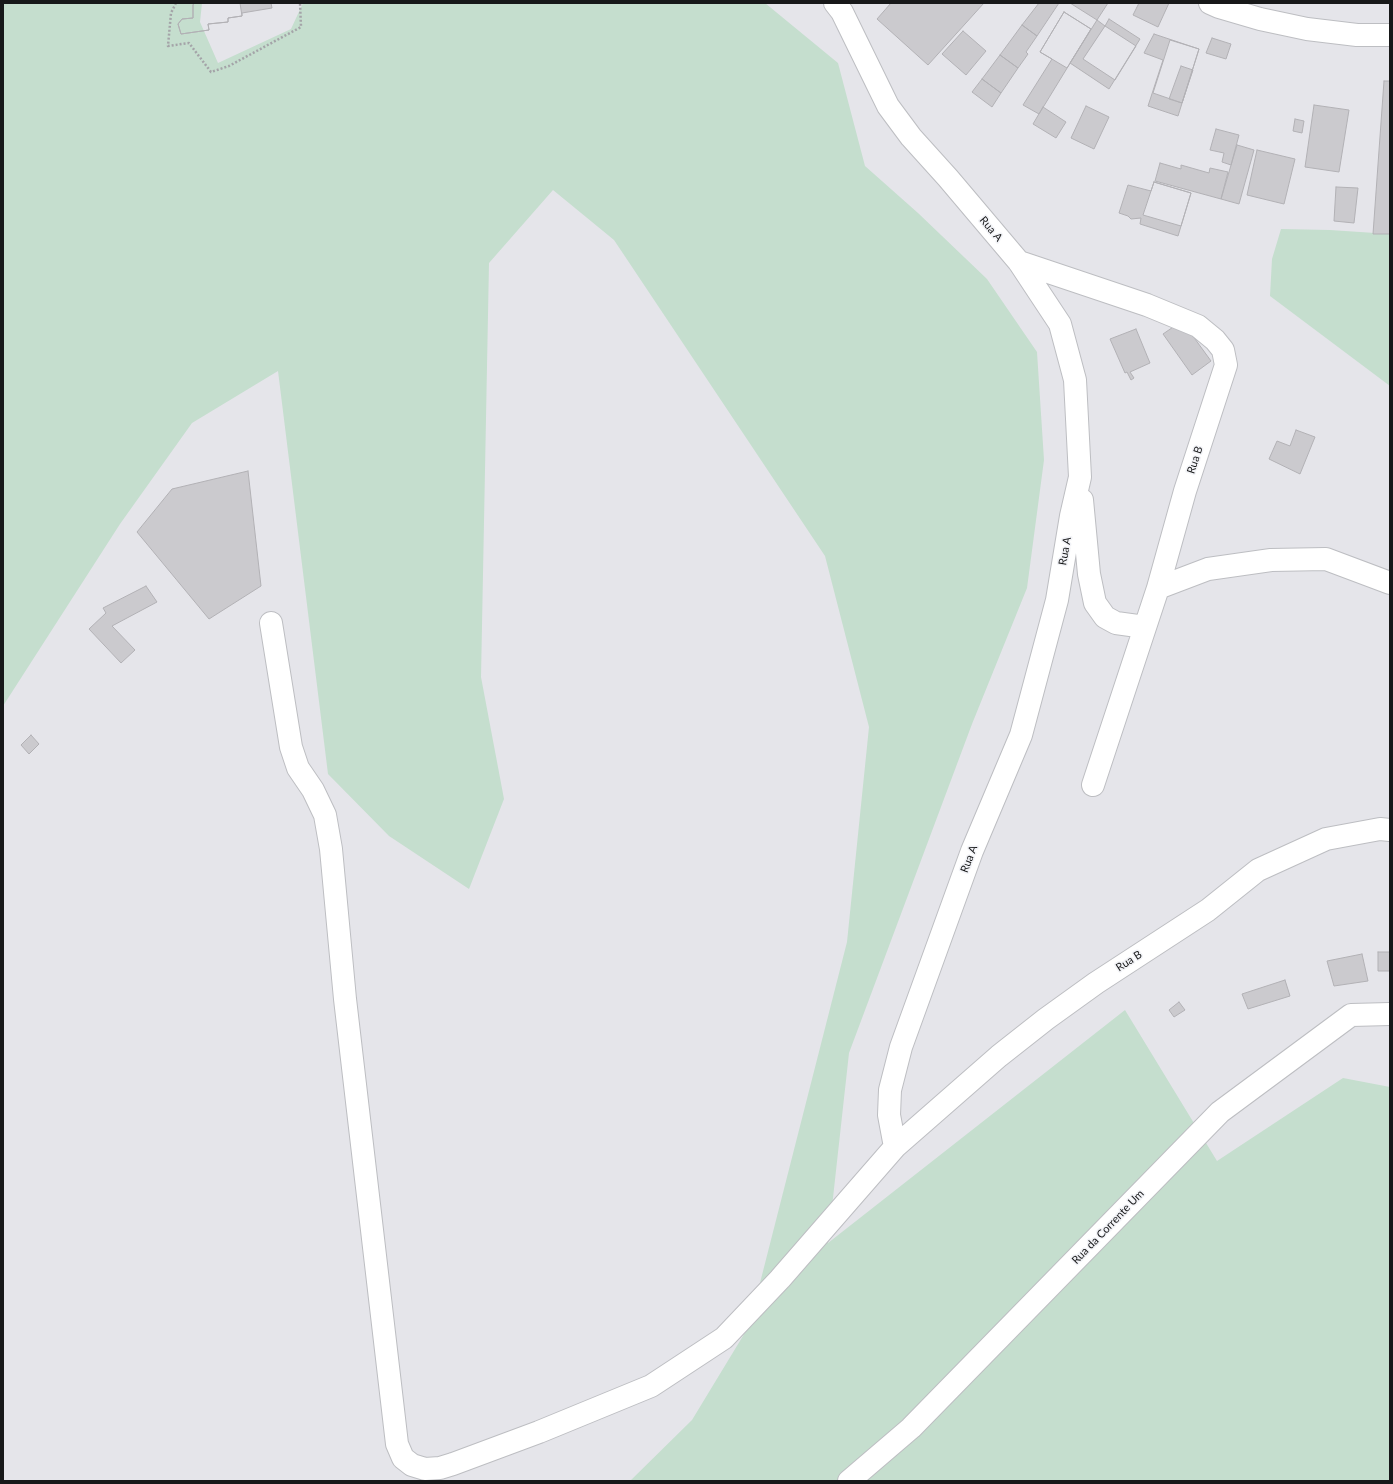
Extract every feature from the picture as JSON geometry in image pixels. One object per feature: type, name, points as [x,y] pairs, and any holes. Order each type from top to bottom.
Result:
[{"type":"street","name":"Rua A","points":[[834,3],[842,12],[888,106],[911,138],[948,178],[1019,262],[1060,324],[1075,380],[1080,478],[1071,516],[1057,600],[1021,735],[972,851],[901,1046],[890,1090],[888,1115],[895,1147]]},
{"type":"street","points":[[1210,3],[1260,19],[1307,29],[1357,35],[1390,35]]},
{"type":"street","name":"Rua B","points":[[1019,262],[1147,305],[1198,326],[1215,340],[1223,350],[1226,365],[1185,491],[1158,588],[1094,785]]},
{"type":"street","points":[[1080,478],[1089,574],[1095,603],[1105,617],[1116,623],[1145,627]]},
{"type":"street","points":[[1158,588],[1208,569],[1279,559],[1326,559],[1390,583]]},
{"type":"street","name":"Rua B","points":[[271,624],[291,746],[298,768],[313,790],[325,815],[331,849],[345,999],[397,1444],[403,1458],[412,1465],[425,1469],[440,1468],[539,1432],[651,1386],[724,1338],[780,1279],[895,1147],[998,1056],[1046,1019],[1096,983],[1208,910],[1258,870],[1326,839],[1380,829],[1390,830]]},
{"type":"street","name":"Rua da Corrente Um","points":[[850,1481],[911,1428],[1220,1112],[1351,1015],[1390,1014]]},
{"type":"path","points":[[176,3],[171,13],[168,46],[189,43],[211,72],[229,66],[301,27],[300,3]]},
{"type":"green space","points":[[3,3],[202,3],[200,22],[218,63],[291,29],[303,3],[765,3],[838,63],[865,166],[918,213],[987,279],[1037,352],[1044,460],[1027,588],[972,724],[849,1053],[828,1243],[1125,1010],[1217,1161],[1343,1078],[1390,1087],[1390,1481],[630,1481],[692,1420],[749,1326],[847,942],[869,727],[825,556],[614,240],[553,190],[489,263],[481,677],[504,799],[469,889],[389,836],[328,774],[278,371],[192,423],[120,524],[3,706]]},
{"type":"green space","points":[[1281,229],[1330,230],[1390,234],[1390,386],[1270,296],[1272,259]]},
{"type":"building","points":[[194,3],[240,3],[242,16],[228,18],[228,22],[208,24],[209,30],[181,34],[178,24],[182,19],[193,18]]},
{"type":"building","points":[[194,3],[271,3],[272,8],[242,13],[242,16],[228,18],[228,22],[208,24],[209,30],[181,34],[178,24],[182,19],[193,18]]},
{"type":"building","points":[[891,3],[984,3],[928,65],[877,19]]},
{"type":"building","points":[[1039,3],[1059,3],[1037,36],[1022,25]]},
{"type":"building","points":[[1070,3],[1108,3],[1097,20]]},
{"type":"building","points":[[1139,3],[1169,3],[1158,27],[1133,15]]},
{"type":"building","points":[[1064,12],[1091,29],[1067,68],[1040,52]]},
{"type":"building","points":[[1064,12],[1091,29],[1039,114],[1023,105],[1052,59],[1040,52]]},
{"type":"building","points":[[1109,19],[1140,39],[1109,89],[1070,63],[1097,20],[1105,26]]},
{"type":"building","points":[[1022,25],[1037,36],[1026,52],[1028,54],[1018,68],[1000,55]]},
{"type":"building","points":[[1105,26],[1136,46],[1115,80],[1083,59]]},
{"type":"building","points":[[963,31],[986,51],[966,75],[942,54]]},
{"type":"building","points":[[1154,34],[1199,49],[1178,116],[1148,106],[1163,60],[1144,53]]},
{"type":"building","points":[[1212,38],[1231,44],[1226,59],[1206,53]]},
{"type":"building","points":[[1170,40],[1199,49],[1182,103],[1153,93]]},
{"type":"building","points":[[1000,55],[1018,68],[1001,93],[982,79]]},
{"type":"building","points":[[1181,66],[1193,70],[1182,103],[1169,99]]},
{"type":"building","points":[[982,79],[1001,93],[992,107],[972,92]]},
{"type":"building","points":[[1384,81],[1390,81],[1390,234],[1373,234]]},
{"type":"building","points":[[1314,105],[1349,110],[1339,172],[1305,167]]},
{"type":"building","points":[[1086,106],[1109,117],[1094,149],[1071,138]]},
{"type":"building","points":[[1043,107],[1066,122],[1056,138],[1033,124]]},
{"type":"building","points":[[1295,119],[1304,121],[1302,133],[1293,131]]},
{"type":"building","points":[[1216,129],[1239,135],[1231,165],[1222,162],[1224,153],[1210,150]]},
{"type":"building","points":[[1237,145],[1254,150],[1239,204],[1221,199]]},
{"type":"building","points":[[1257,150],[1295,159],[1284,204],[1247,195]]},
{"type":"building","points":[[1160,163],[1181,169],[1181,165],[1209,173],[1210,168],[1228,172],[1221,199],[1155,181]]},
{"type":"building","points":[[1154,182],[1191,193],[1181,226],[1143,215]]},
{"type":"building","points":[[1154,182],[1191,193],[1178,236],[1140,224],[1141,218],[1131,219],[1128,216],[1119,213],[1128,185],[1151,191]]},
{"type":"building","points":[[1336,187],[1358,188],[1354,223],[1334,221]]},
{"type":"building","points":[[1182,321],[1211,361],[1192,375],[1163,334]]},
{"type":"building","points":[[1136,329],[1150,363],[1130,372],[1134,378],[1131,380],[1127,372],[1125,373],[1110,339]]},
{"type":"building","points":[[1296,430],[1315,437],[1300,474],[1269,459],[1277,441],[1290,446]]},
{"type":"building","points":[[248,471],[261,586],[209,619],[137,532],[172,489]]},
{"type":"building","points":[[146,586],[157,602],[112,626],[135,650],[121,663],[89,629],[106,613],[103,608]]},
{"type":"building","points":[[31,735],[39,744],[29,754],[21,745]]},
{"type":"building","points":[[1378,952],[1390,952],[1390,971],[1378,971]]},
{"type":"building","points":[[1362,954],[1368,981],[1334,986],[1327,961]]},
{"type":"building","points":[[1285,980],[1290,996],[1248,1009],[1242,994]]},
{"type":"building","points":[[1179,1002],[1185,1010],[1174,1017],[1169,1010]]}]
